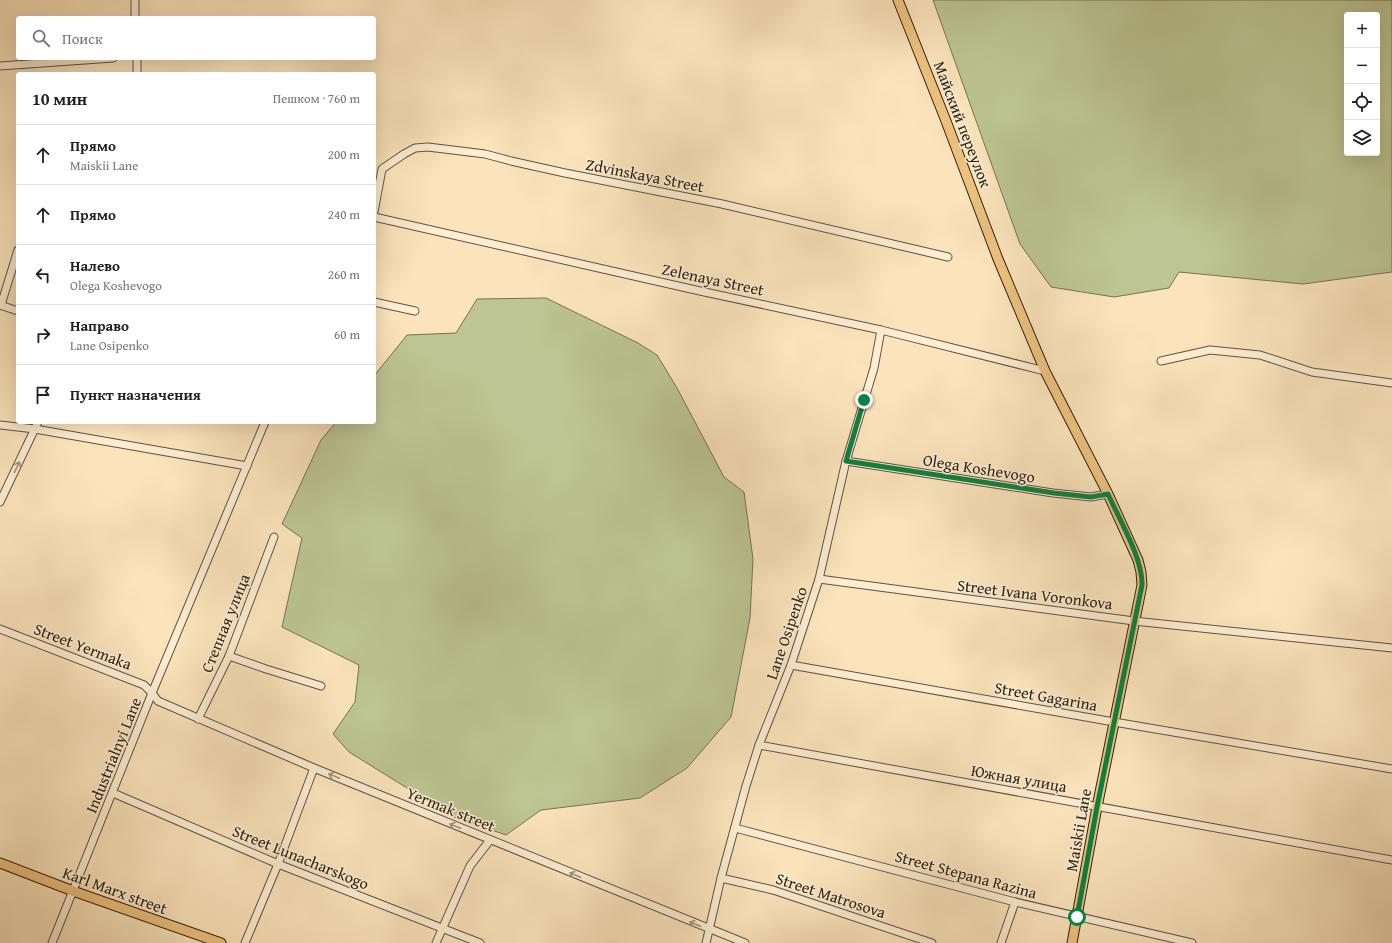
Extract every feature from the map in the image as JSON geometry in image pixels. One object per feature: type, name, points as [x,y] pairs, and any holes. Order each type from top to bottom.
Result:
[{"type":"main road","name":"Майский переулок","points":[[898,0],[946,121],[998,260],[1045,371],[1108,494]]},
{"type":"main road","name":"Maiskii Lane","points":[[1072,943],[1097,807],[1142,585],[1138,560],[1108,494]]},
{"type":"main road","name":"Karl Marx street","points":[[0,863],[73,891],[221,943]]},
{"type":"street","points":[[135,0],[135,16]]},
{"type":"street","points":[[0,66],[85,60]]},
{"type":"street","points":[[137,60],[137,72]]},
{"type":"street","name":"Zdvinskaya Street","points":[[376,201],[382,169],[414,148],[428,147],[485,154],[564,173],[722,204],[948,257]]},
{"type":"street","name":"Zelenaya Street","points":[[376,216],[700,291],[881,330],[1045,371]]},
{"type":"street","points":[[16,256],[1,305],[16,310]]},
{"type":"street","points":[[376,302],[415,311]]},
{"type":"street","name":"Lane Osipenko","points":[[706,943],[735,828],[759,745],[791,665],[819,579],[846,461],[874,368],[881,330]]},
{"type":"street","points":[[1161,361],[1210,350],[1260,355],[1312,372],[1392,383]]},
{"type":"street","points":[[0,502],[37,424]]},
{"type":"street","name":"Industrialnyi Lane","points":[[52,943],[152,693],[264,424]]},
{"type":"street","points":[[0,426],[35,429],[248,466]]},
{"type":"street","name":"Olega Koshevogo","points":[[846,461],[1054,493],[1091,497],[1108,494]]},
{"type":"street","name":"Степная улица","points":[[198,719],[229,656],[274,537]]},
{"type":"street","name":"Street Ivana Voronkova","points":[[819,579],[1134,621],[1392,648]]},
{"type":"street","name":"Street Yermaka","points":[[0,629],[144,685],[152,693]]},
{"type":"street","points":[[229,656],[321,686]]},
{"type":"street","name":"Street Gagarina","points":[[791,665],[1392,769]]},
{"type":"street","name":"Yermak street","points":[[152,693],[158,700],[198,719],[314,768],[745,943]]},
{"type":"street","name":"Южная улица","points":[[759,745],[1392,860]]},
{"type":"street","points":[[245,943],[278,864],[314,768]]},
{"type":"street","name":"Street Lunacharskogo","points":[[113,793],[278,864],[480,943]]},
{"type":"street","name":"Street Stepana Razina","points":[[735,828],[1015,902],[1192,943]]},
{"type":"street","points":[[436,943],[470,866],[490,840]]},
{"type":"street","name":"Street Matrosova","points":[[722,878],[773,890],[932,943]]},
{"type":"street","points":[[1001,943],[1015,902]]},
{"type":"green space","points":[[933,0],[1392,0],[1392,272],[1303,284],[1179,272],[1169,288],[1114,297],[1051,287],[1020,244]]},
{"type":"green space","points":[[546,298],[638,343],[657,355],[677,388],[724,477],[744,492],[753,559],[750,618],[731,717],[687,768],[640,798],[541,810],[506,835],[454,817],[349,752],[333,734],[355,702],[359,665],[282,627],[302,538],[282,524],[321,440],[334,424],[376,424],[376,374],[407,335],[456,333],[477,299]]},
{"type":"route","points":[[864,400],[846,461],[1054,493],[1091,497],[1108,494],[1138,560],[1142,585],[1097,807],[1077,917]]}]
